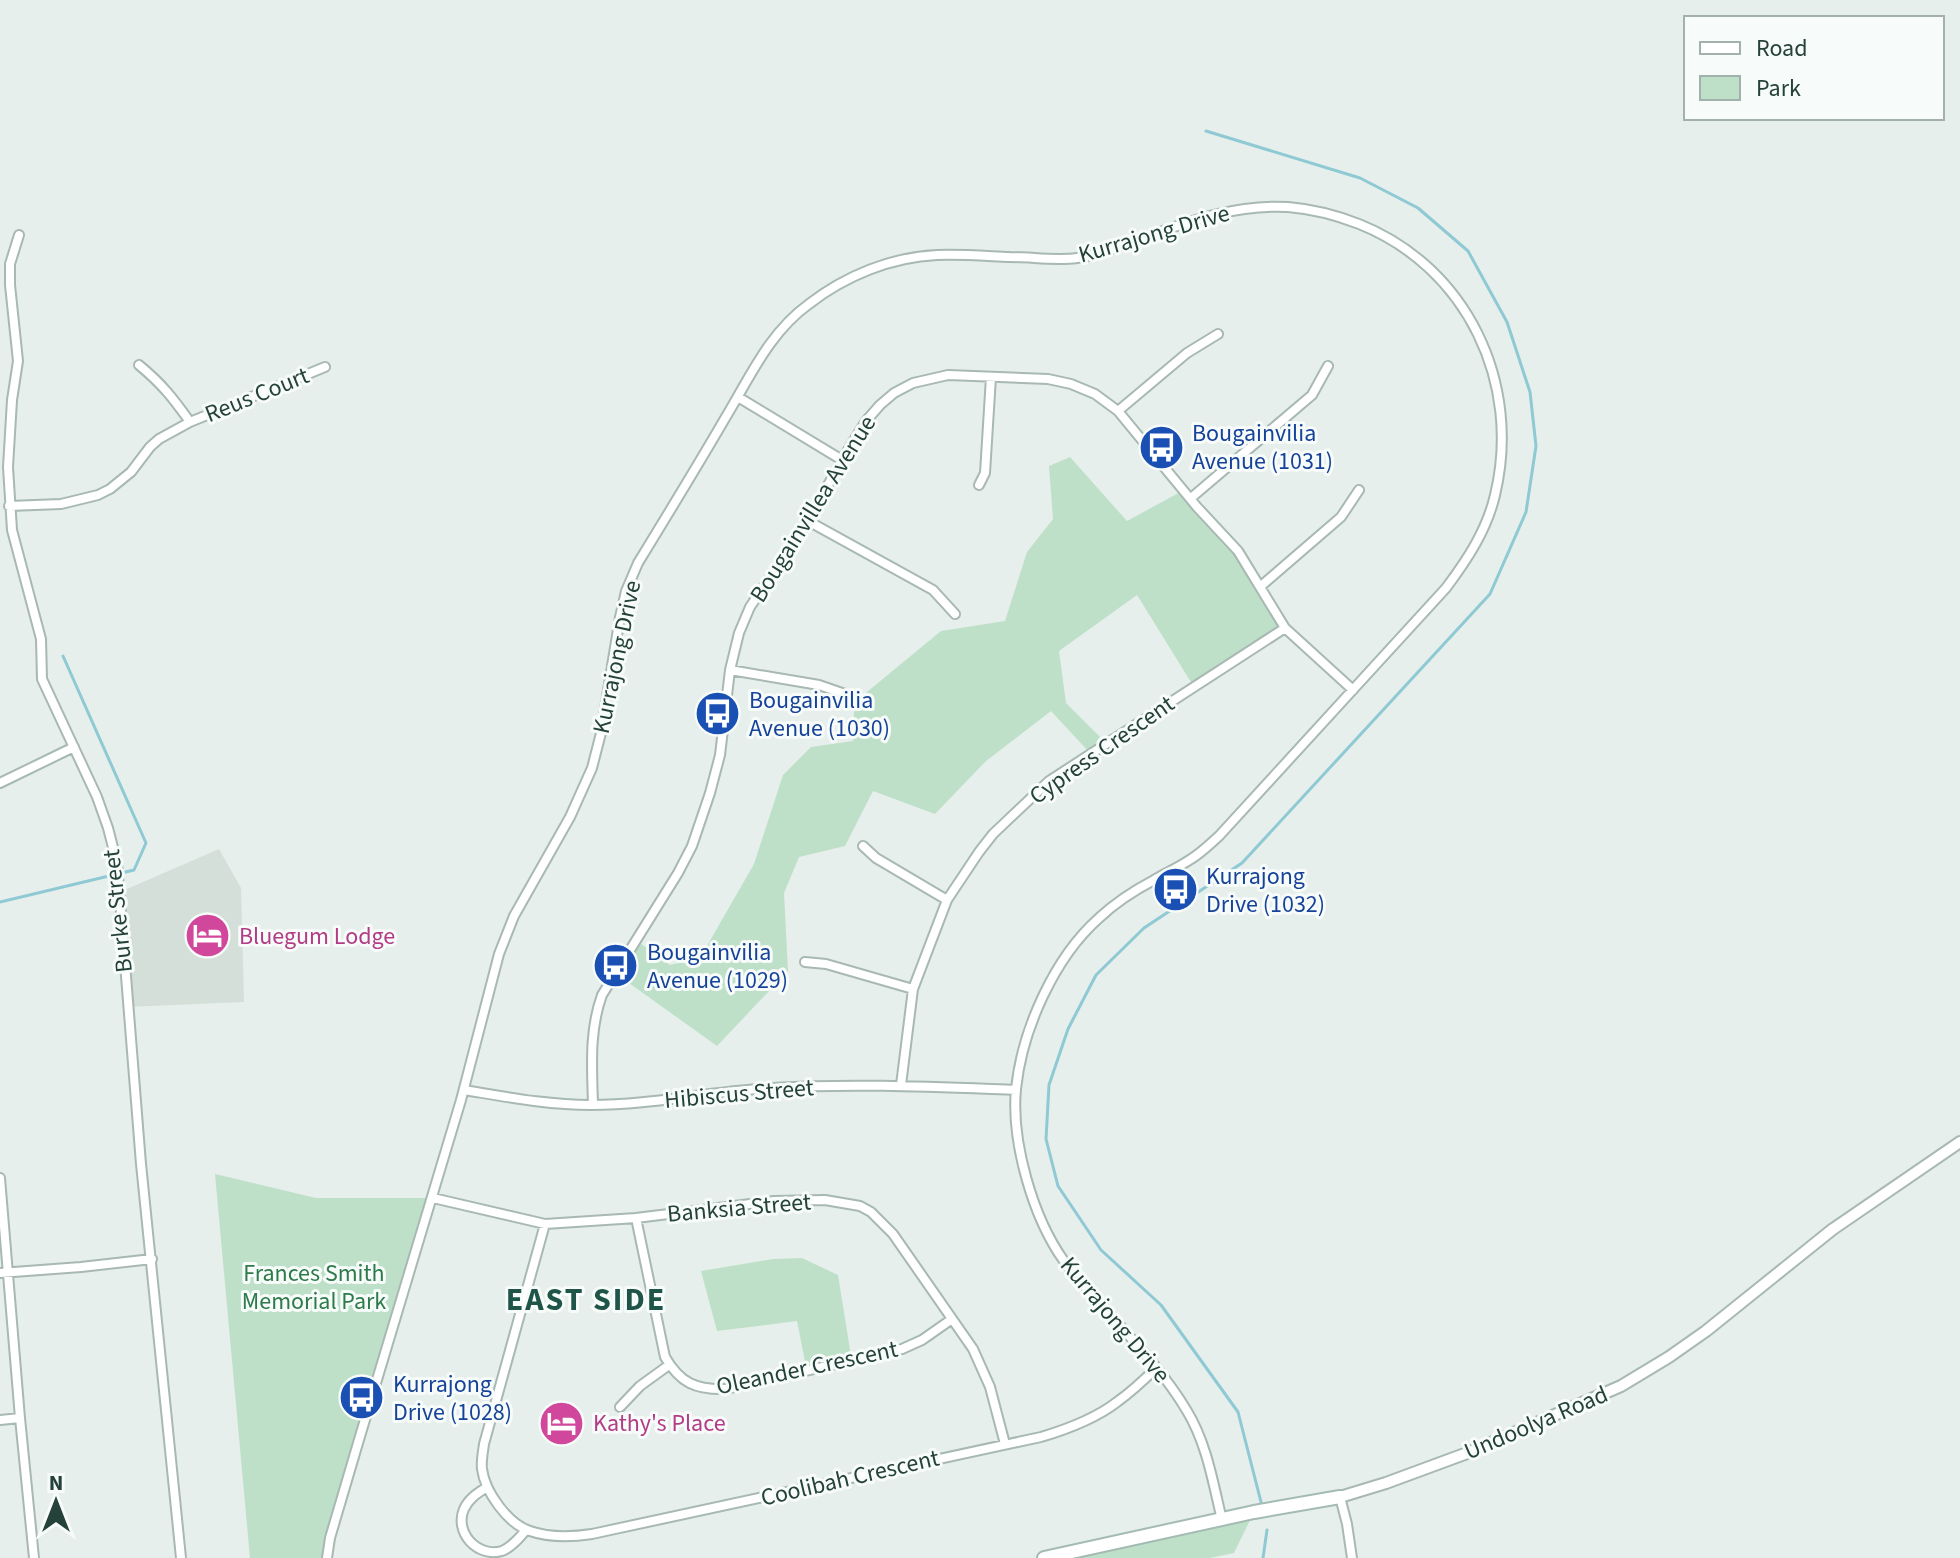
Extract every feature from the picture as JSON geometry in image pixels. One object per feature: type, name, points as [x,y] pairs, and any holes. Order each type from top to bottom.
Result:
[{"type":"main road","name":"Undoolya Road","points":[[1044,1558],[1254,1512],[1340,1497]]},
{"type":"street","name":"Kurrajong Drive","points":[[327,1558],[330,1538],[464,1090],[499,954],[512,920],[570,817],[592,768],[626,591],[638,563],[759,359],[783,327],[806,306],[853,276],[879,266],[935,255],[1073,259],[1104,252],[1218,213],[1255,207],[1290,207],[1344,218],[1402,246],[1425,262],[1462,306],[1476,329],[1492,370],[1502,420],[1503,441],[1495,496],[1480,538],[1446,588],[1219,836],[1190,860],[1151,881],[1098,918],[1077,942],[1058,968],[1032,1024],[1016,1090],[1020,1152],[1030,1191],[1049,1239],[1065,1263],[1174,1391],[1196,1428],[1222,1520]]},
{"type":"street","name":"Burke Street","points":[[19,235],[10,264],[18,361],[10,432],[9,506],[12,530],[41,639],[42,679],[97,797],[117,863],[127,1007],[181,1558]]},
{"type":"street","points":[[1118,411],[1187,353],[1218,334]]},
{"type":"street","name":"Reus Court","points":[[139,365],[161,383],[190,422]]},
{"type":"street","points":[[1191,498],[1312,395],[1328,366]]},
{"type":"street","name":"Reus Court","points":[[9,506],[61,504],[98,495],[121,480],[159,439],[190,422],[325,367]]},
{"type":"street","name":"Bougainvillea Avenue","points":[[593,1105],[591,1043],[596,1014],[602,995],[692,846],[720,755],[730,670],[739,633],[750,607],[808,521],[866,421],[894,393],[913,383],[948,375],[1048,379],[1095,394],[1118,411],[1238,551],[1285,628],[1353,690]]},
{"type":"street","points":[[979,485],[985,473],[991,377]]},
{"type":"street","points":[[738,397],[842,460]]},
{"type":"street","points":[[1261,586],[1341,517],[1359,490]]},
{"type":"street","points":[[808,521],[933,590],[955,614]]},
{"type":"street","name":"Cypress Crescent","points":[[901,1085],[913,989],[947,900],[993,834],[1049,781],[1285,628]]},
{"type":"street","points":[[730,670],[819,685],[845,694]]},
{"type":"street","points":[[0,783],[74,747]]},
{"type":"street","points":[[863,846],[876,858],[947,900]]},
{"type":"street","points":[[805,962],[826,964],[913,989]]},
{"type":"street","name":"Hibiscus Street","points":[[464,1090],[546,1104],[593,1105],[772,1088],[901,1085],[1016,1090]]},
{"type":"street","name":"Undoolya Road","points":[[1340,1497],[1470,1452],[1621,1386],[1706,1331],[1833,1229],[1960,1142]]},
{"type":"street","points":[[0,1178],[4,1273],[34,1558]]},
{"type":"street","name":"Banksia Street","points":[[433,1198],[545,1224],[636,1218],[774,1201],[825,1200],[860,1206],[871,1212],[893,1234],[973,1349],[990,1387],[1005,1444]]},
{"type":"street","points":[[620,1407],[640,1386],[669,1365],[661,1341],[636,1218]]},
{"type":"street","points":[[487,1487],[465,1506],[462,1517],[466,1537],[481,1550],[501,1551],[526,1530],[498,1505],[487,1487],[482,1470],[484,1444],[545,1224]]},
{"type":"street","points":[[4,1273],[152,1259]]},
{"type":"street","name":"Oleander Crescent","points":[[669,1365],[690,1384],[711,1390],[726,1389],[902,1349],[922,1340],[952,1319]]},
{"type":"street","name":"Coolibah Crescent","points":[[526,1530],[558,1536],[592,1534],[1054,1433],[1090,1419],[1116,1404],[1156,1368]]},
{"type":"street","points":[[0,1420],[20,1418]]},
{"type":"street","points":[[1340,1497],[1352,1558]]},
{"type":"shaded area","name":"Bluegum Lodge","points":[[219,849],[241,888],[244,1002],[127,1007],[120,892]]},
{"type":"green space","points":[[1070,457],[1127,521],[1184,490],[1238,551],[1285,628],[1194,687],[1137,595],[1059,651],[1066,703],[1106,743],[1090,753],[1051,711],[986,761],[935,814],[873,791],[845,846],[799,857],[784,893],[788,971],[717,1046],[615,973],[636,940],[670,965],[700,958],[754,864],[783,775],[811,747],[853,741],[854,712],[867,692],[941,631],[1005,621],[1027,552],[1053,519],[1049,466]]},
{"type":"green space","name":"Frances Smith Memorial Park","points":[[215,1174],[316,1198],[433,1198],[327,1558],[250,1558]]},
{"type":"green space","points":[[802,1258],[838,1275],[852,1362],[807,1372],[797,1321],[717,1331],[701,1271],[773,1259]]},
{"type":"green space","points":[[1254,1512],[1234,1553],[1210,1558],[1044,1558]]},
{"type":"waterway","points":[[1206,131],[1360,178],[1418,208],[1468,251],[1507,322],[1530,392],[1536,446],[1526,512],[1490,594],[1242,863],[1144,928],[1096,975],[1068,1029],[1049,1085],[1046,1139],[1058,1186],[1101,1250],[1161,1305],[1238,1412],[1261,1502]]},
{"type":"waterway","points":[[0,902],[134,870],[146,843],[63,656]]},
{"type":"waterway","points":[[1263,1558],[1267,1530]]},
{"type":"place","name":"Bougainvilia Avenue (1031)","points":[[1161,447]]},
{"type":"place","name":"Bougainvilia Avenue (1030)","points":[[718,714]]},
{"type":"place","name":"Kurrajong Drive (1032)","points":[[1175,890]]},
{"type":"place","name":"Bluegum Lodge","points":[[208,936]]},
{"type":"place","name":"Bougainvilia Avenue (1029)","points":[[616,966]]},
{"type":"place","name":"Kurrajong Drive (1028)","points":[[362,1398]]},
{"type":"place","name":"Kathy's Place","points":[[562,1423]]},
{"type":"district","name":"EAST SIDE","points":[[586,1300]]}]
